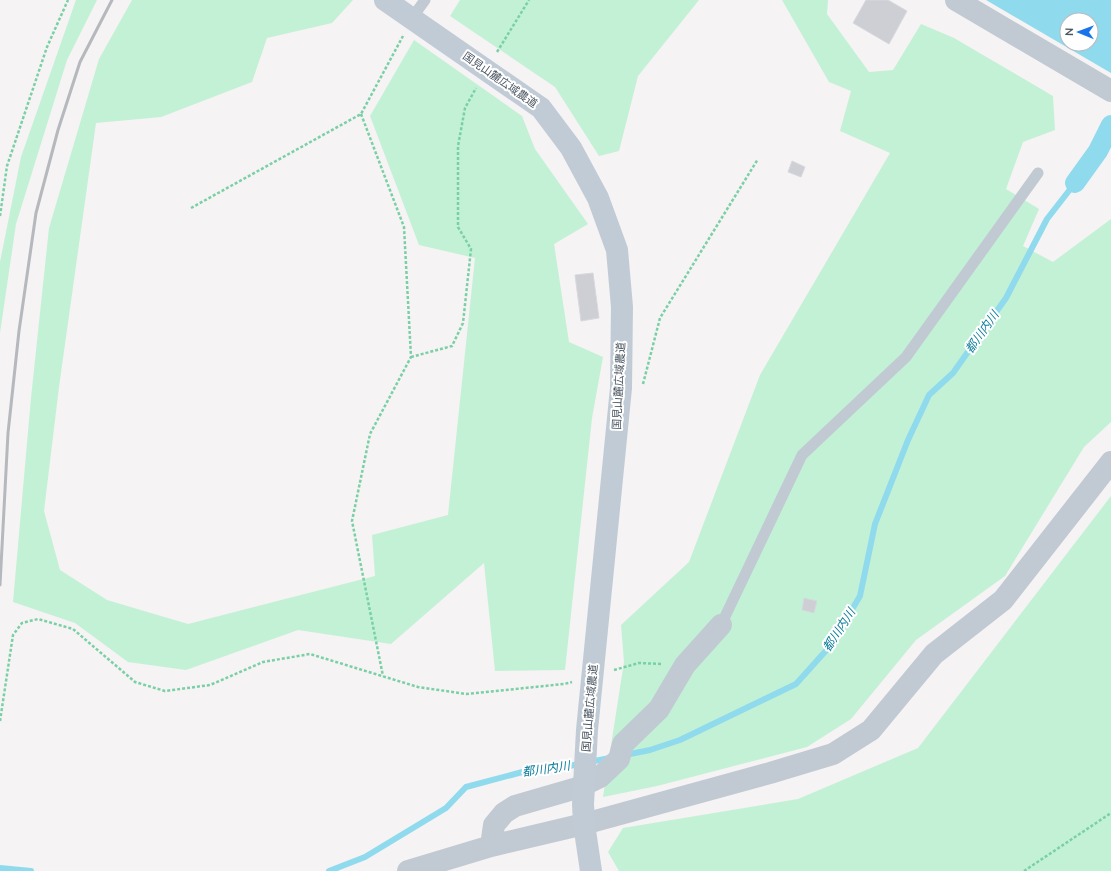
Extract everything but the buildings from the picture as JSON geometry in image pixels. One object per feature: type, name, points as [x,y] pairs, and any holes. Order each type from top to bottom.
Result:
[{"type":"street","name":"国見山麓広域農道","points":[[385,0],[541,108],[571,148],[598,198],[617,250],[622,307],[621,388],[587,730],[583,814],[591,871]]},
{"type":"street","points":[[956,0],[1111,91]]},
{"type":"street","points":[[408,871],[491,846],[583,814],[763,776],[833,754],[871,730],[934,654],[1003,600],[1111,462]]},
{"type":"street","points":[[491,846],[494,825],[504,812],[516,806],[578,788],[600,777],[659,710],[685,665],[721,626]]},
{"type":"lane","points":[[412,18],[425,0]]},
{"type":"lane","points":[[721,626],[802,455],[906,357],[1038,173]]},
{"type":"path","points":[[0,216],[7,166],[47,47],[68,0]]},
{"type":"path","points":[[410,357],[452,346],[462,324],[471,250],[458,227],[458,146],[465,108],[486,70],[530,0]]},
{"type":"path","points":[[191,208],[361,114],[412,18]]},
{"type":"path","points":[[361,114],[404,227],[410,357],[370,434],[352,521],[383,676]]},
{"type":"path","points":[[621,388],[641,389],[660,318],[758,159]]},
{"type":"path","points":[[0,721],[13,635],[22,623],[38,619],[73,629],[135,682],[165,692],[210,685],[263,662],[310,654],[418,687],[466,694],[564,684],[579,680]]},
{"type":"path","points":[[609,671],[639,663],[685,665]]},
{"type":"path","points":[[1024,871],[1111,812]]},
{"type":"green space","points":[[76,0],[97,0],[67,60],[16,224],[0,333],[0,262],[21,157]]},
{"type":"green space","points":[[132,0],[353,0],[332,23],[267,38],[252,82],[161,117],[96,123],[59,387],[44,511],[60,570],[107,600],[188,624],[375,576],[372,535],[448,515],[475,258],[419,245],[370,116],[414,40],[522,116],[535,149],[588,224],[554,244],[569,342],[603,357],[592,418],[565,670],[495,671],[484,563],[391,644],[298,630],[186,670],[128,662],[75,623],[13,602],[31,398],[49,228],[99,59]]},
{"type":"green space","points":[[460,0],[699,0],[638,76],[619,151],[599,156],[555,87],[450,16]]},
{"type":"green space","points":[[782,0],[828,0],[827,14],[869,72],[893,70],[921,24],[954,38],[1053,96],[1055,130],[1023,142],[1006,189],[1039,209],[1023,246],[1053,262],[1111,219],[1111,422],[1084,447],[1005,576],[916,640],[851,719],[807,747],[657,786],[603,797],[624,662],[621,625],[689,562],[760,375],[890,153],[840,131],[851,91],[829,82]]},
{"type":"green space","points":[[1111,496],[1111,871],[619,871],[608,852],[623,828],[798,799],[918,748]]},
{"type":"water","points":[[986,0],[1111,0],[1111,73],[1075,52],[1099,52],[1099,12],[1059,12],[1059,43]]},
{"type":"waterway","name":"都川内川","points":[[1075,183],[1098,151],[1111,125]]},
{"type":"waterway","name":"都川内川","points":[[625,755],[650,750],[680,740],[796,684],[831,645],[860,596],[875,524],[908,440],[929,395],[953,373],[1006,298],[1047,219],[1075,183]]},
{"type":"waterway","name":"都川内川","points":[[329,871],[365,857],[446,808],[466,787],[526,771],[569,766],[610,758]]},
{"type":"waterway","name":"都川内川","points":[[0,868],[31,871]]},
{"type":"railway","points":[[0,585],[8,433],[19,331],[36,213],[58,130],[80,62],[112,0]]}]
